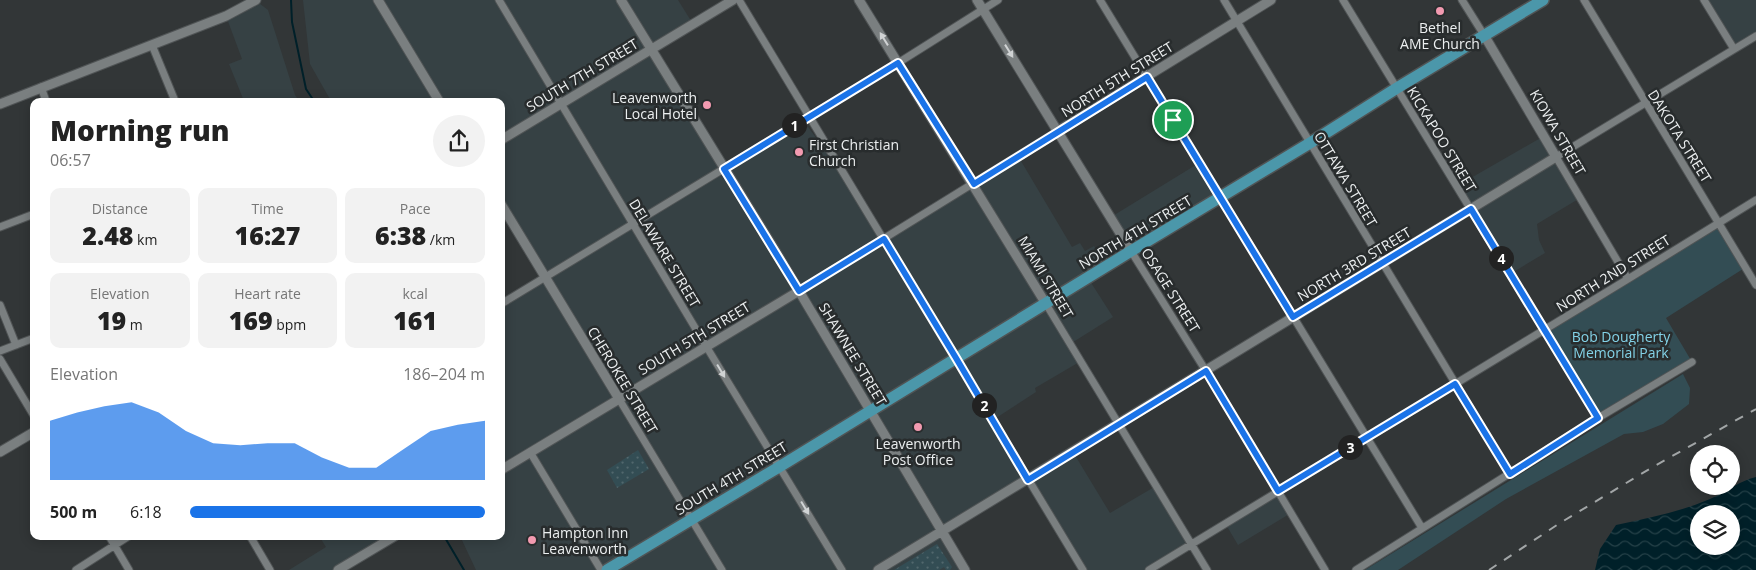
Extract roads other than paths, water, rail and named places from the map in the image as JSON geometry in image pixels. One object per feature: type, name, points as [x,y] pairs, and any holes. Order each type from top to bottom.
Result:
[{"type":"highway","name":"NORTH 4TH STREET","points":[[870,410],[1310,143],[1536,2]]},
{"type":"highway","name":"SOUTH 4TH STREET","points":[[607,570],[870,410]]},
{"type":"street","points":[[0,104],[226,16],[256,0]]},
{"type":"street","points":[[378,0],[437,98]]},
{"type":"street","name":"DELAWARE STREET","points":[[499,0],[842,570]]},
{"type":"street","name":"SHAWNEE STREET","points":[[621,0],[799,291],[965,570]]},
{"type":"street","name":"SOUTH 7TH STREET","points":[[505,138],[733,0]]},
{"type":"street","points":[[740,0],[1083,570]]},
{"type":"street","name":"MIAMI STREET","points":[[860,0],[974,184],[1207,570]]},
{"type":"street","name":"OSAGE STREET","points":[[977,0],[1206,371],[1325,570]]},
{"type":"street","points":[[505,302],[898,63],[998,0]]},
{"type":"street","points":[[1100,0],[1422,528]]},
{"type":"street","name":"OTTAWA STREET","points":[[1224,0],[1510,474]]},
{"type":"street","name":"NORTH 5TH STREET","points":[[799,291],[1271,0]]},
{"type":"street","name":"KICKAPOO STREET","points":[[1343,0],[1598,418]]},
{"type":"street","name":"KIOWA STREET","points":[[1462,0],[1628,279]]},
{"type":"street","name":"DAKOTA STREET","points":[[1584,0],[1756,285]]},
{"type":"street","points":[[1704,0],[1734,49]]},
{"type":"street","name":"NORTH 3RD STREET","points":[[878,570],[1756,36]]},
{"type":"street","points":[[152,45],[174,98]]},
{"type":"street","points":[[41,87],[45,98]]},
{"type":"street","name":"NORTH 2ND STREET","points":[[1149,570],[1756,200]]},
{"type":"street","name":"CHEROKEE STREET","points":[[505,210],[722,570]]},
{"type":"street","points":[[0,227],[30,216]]},
{"type":"street","name":"SOUTH 5TH STREET","points":[[505,468],[799,291]]},
{"type":"street","points":[[0,305],[16,345]]},
{"type":"street","points":[[0,351],[30,340]]},
{"type":"street","points":[[0,359],[30,409]]},
{"type":"street","points":[[1356,570],[1598,418],[1692,362]]},
{"type":"street","points":[[0,452],[30,434]]},
{"type":"street","points":[[530,452],[601,570]]},
{"type":"street","points":[[110,540],[129,570]]},
{"type":"street","points":[[76,570],[123,540]]},
{"type":"street","points":[[252,540],[270,570]]},
{"type":"street","points":[[338,570],[387,540]]},
{"type":"water","points":[[1756,477],[1756,570],[1595,570],[1600,549],[1616,525],[1690,507],[1690,555],[1740,555],[1740,505],[1695,505],[1717,495],[1740,495],[1740,483]]},
{"type":"waterway","points":[[291,0],[292,22],[306,89],[312,98]]},
{"type":"waterway","points":[[446,540],[464,570]]},
{"type":"railway","points":[[1489,570],[1560,523],[1651,468],[1756,409]]},
{"type":"place","name":"Bethel AME Church","points":[[1440,11]]},
{"type":"place","name":"Leavenworth Local Hotel","points":[[707,105]]},
{"type":"place","name":"First Christian Church","points":[[799,152]]},
{"type":"place","name":"Leavenworth Post Office","points":[[918,427]]},
{"type":"place","name":"Hampton Inn Leavenworth","points":[[532,540]]},
{"type":"park label","name":"Bob Dougherty Memorial Park","points":[[1621,344]]}]
